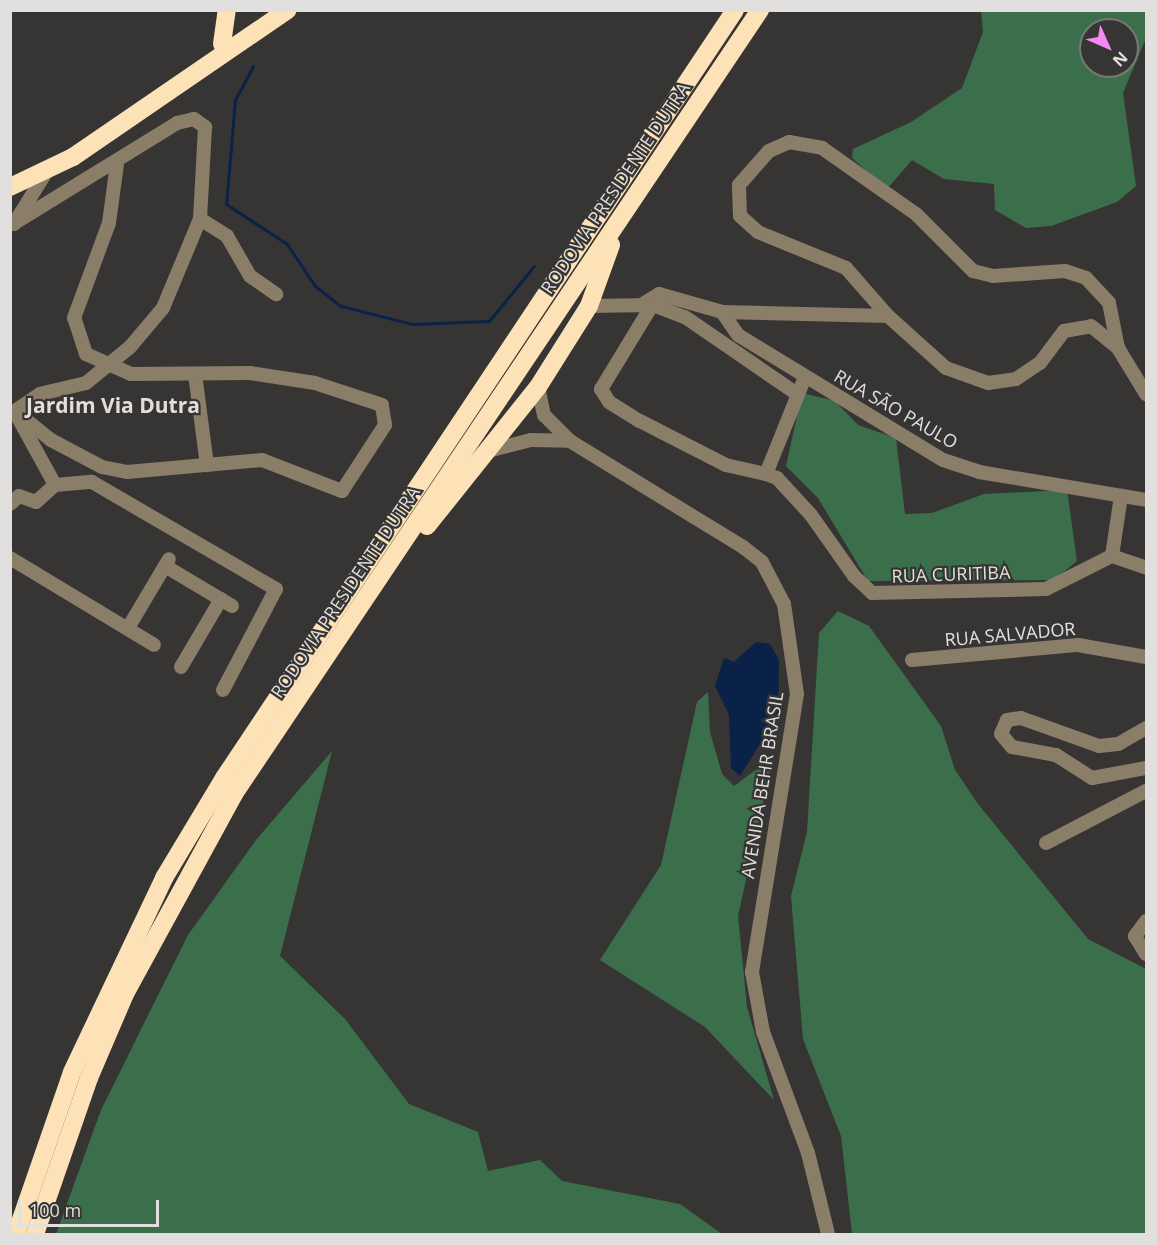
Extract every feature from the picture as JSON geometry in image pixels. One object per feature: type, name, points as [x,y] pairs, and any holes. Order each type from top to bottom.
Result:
[{"type":"highway","points":[[222,44],[227,10]]},
{"type":"highway","points":[[10,178],[67,149],[270,10]]},
{"type":"highway","points":[[10,187],[49,168],[288,10]]},
{"type":"highway","name":"RODOVIA PRESIDENTE DUTRA","points":[[16,1234],[72,1072],[164,878],[224,778],[735,10]]},
{"type":"highway","name":"RODOVIA PRESIDENTE DUTRA","points":[[35,1234],[89,1078],[156,933],[234,794],[392,565],[760,10]]},
{"type":"highway","points":[[392,565],[492,450],[538,387],[589,306],[628,207]]},
{"type":"street","points":[[11,226],[117,164],[177,123],[199,121],[208,134],[200,219],[163,308],[109,367],[80,387],[40,394],[13,408]]},
{"type":"street","points":[[1118,348],[1109,303],[1086,278],[1065,271],[993,276],[973,271],[916,214],[822,148],[789,142],[769,151],[739,185],[740,216],[758,232],[838,262],[888,316],[945,368],[988,383],[1031,370],[1073,326],[1099,329],[1118,348],[1146,394]]},
{"type":"street","points":[[13,408],[51,440],[102,466],[127,472],[262,460],[339,490],[352,480],[385,425],[382,405],[274,375],[131,374],[109,367],[86,354],[74,318],[109,222],[117,164]]},
{"type":"street","points":[[11,226],[49,168]]},
{"type":"street","points":[[200,219],[227,236],[250,276],[276,294]]},
{"type":"street","points":[[652,301],[717,338],[797,394]]},
{"type":"street","points":[[652,301],[603,382],[603,396],[726,465],[766,474],[805,377]]},
{"type":"street","points":[[589,306],[652,301],[722,312],[888,316]]},
{"type":"street","points":[[717,338],[722,312]]},
{"type":"street","name":"RUA SÃO PAULO","points":[[722,312],[738,335],[943,460],[979,472],[1146,500]]},
{"type":"street","points":[[195,374],[207,465]]},
{"type":"street","name":"AVENIDA BEHR BRASIL","points":[[538,387],[544,415],[570,441],[743,546],[762,562],[784,604],[797,694],[752,972],[763,1032],[808,1153],[828,1234]]},
{"type":"street","points":[[13,408],[55,485]]},
{"type":"street","points":[[492,450],[531,440],[570,441]]},
{"type":"street","name":"RUA CURITIBA","points":[[766,474],[777,478],[811,515],[854,576],[872,593],[1046,589],[1112,556]]},
{"type":"street","points":[[10,504],[20,496],[36,502],[55,485],[92,482],[276,589],[223,690]]},
{"type":"street","points":[[1121,496],[1112,556],[1146,568]]},
{"type":"street","points":[[10,558],[154,645]]},
{"type":"street","points":[[128,628],[167,562],[226,602],[181,667]]},
{"type":"street","name":"RUA SALVADOR","points":[[912,660],[1078,645],[1146,657]]},
{"type":"street","points":[[1146,728],[1118,744],[1099,746],[1021,718],[1007,720],[1001,734],[1012,747],[1056,755],[1092,778],[1146,768]]},
{"type":"street","points":[[1046,843],[1146,791]]},
{"type":"street","points":[[1146,921],[1136,936],[1146,954]]},
{"type":"green space","points":[[981,11],[1146,11],[1146,38],[1139,55],[1139,18],[1079,18],[1079,78],[1129,78],[1123,93],[1136,186],[1117,202],[1051,226],[1026,228],[995,210],[994,184],[944,179],[912,160],[887,189],[852,158],[853,149],[911,122],[962,88],[983,32]]},
{"type":"green space","points":[[802,393],[835,401],[858,425],[896,438],[905,514],[932,513],[984,494],[1067,490],[1077,561],[1054,580],[868,581],[818,498],[786,466]]},
{"type":"green space","points":[[838,611],[869,626],[941,726],[955,770],[978,804],[1088,939],[1146,969],[1146,1234],[852,1234],[841,1136],[803,1039],[791,896],[807,832],[819,633]]},
{"type":"green space","points":[[708,692],[710,732],[722,774],[734,786],[773,757],[738,916],[747,1007],[774,1100],[705,1027],[600,960],[661,865],[697,702]]},
{"type":"green space","points":[[332,751],[280,956],[345,1019],[409,1104],[478,1132],[488,1171],[540,1160],[562,1181],[680,1204],[722,1234],[56,1234],[101,1110],[188,935],[256,840]]},
{"type":"water","points":[[756,642],[770,644],[779,660],[778,715],[740,776],[731,768],[729,715],[715,686],[724,658],[734,662]]},
{"type":"waterway","points":[[253,66],[235,100],[226,204],[287,244],[315,286],[341,306],[412,324],[489,321],[534,266]]},
{"type":"district","name":"Jardim Via Dutra","points":[[113,405]]}]
